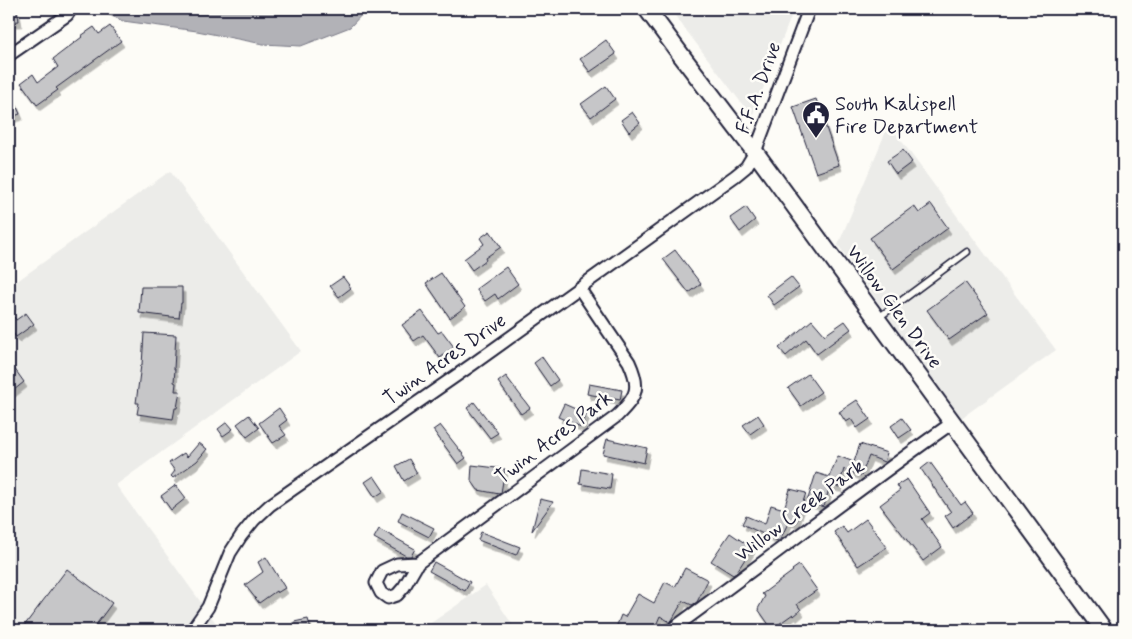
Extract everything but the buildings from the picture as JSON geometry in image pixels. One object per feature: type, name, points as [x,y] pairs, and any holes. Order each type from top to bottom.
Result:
[{"type":"main road","name":"Willow Glen Drive","points":[[648,9],[756,152],[1104,630]]},
{"type":"street","points":[[9,55],[67,15],[71,9]]},
{"type":"street","name":"F.F.A. Drive","points":[[756,152],[809,9]]},
{"type":"street","name":"Twin Acres Drive","points":[[192,630],[208,607],[230,553],[254,520],[270,505],[473,364],[735,176],[746,167],[756,152]]},
{"type":"street","name":"Twin Acres Park","points":[[418,563],[617,416],[629,405],[636,385],[634,372],[608,329],[579,288]]},
{"type":"street","name":"Willow Creek Park","points":[[671,630],[952,422]]},
{"type":"lane","points":[[876,319],[967,252]]},
{"type":"shaded area","points":[[104,9],[367,9],[350,27],[301,46],[263,44],[197,31],[123,21],[103,12]]},
{"type":"shaded area","points":[[670,9],[794,9],[752,117]]},
{"type":"shaded area","points":[[889,124],[1056,350],[960,419],[838,245]]},
{"type":"shaded area","points":[[170,171],[301,351],[116,485],[221,630],[9,630],[9,287]]},
{"type":"shaded area","points":[[486,585],[516,630],[421,630]]},
{"type":"place","name":"South Kalispell Fire Department","points":[[816,139]]}]
